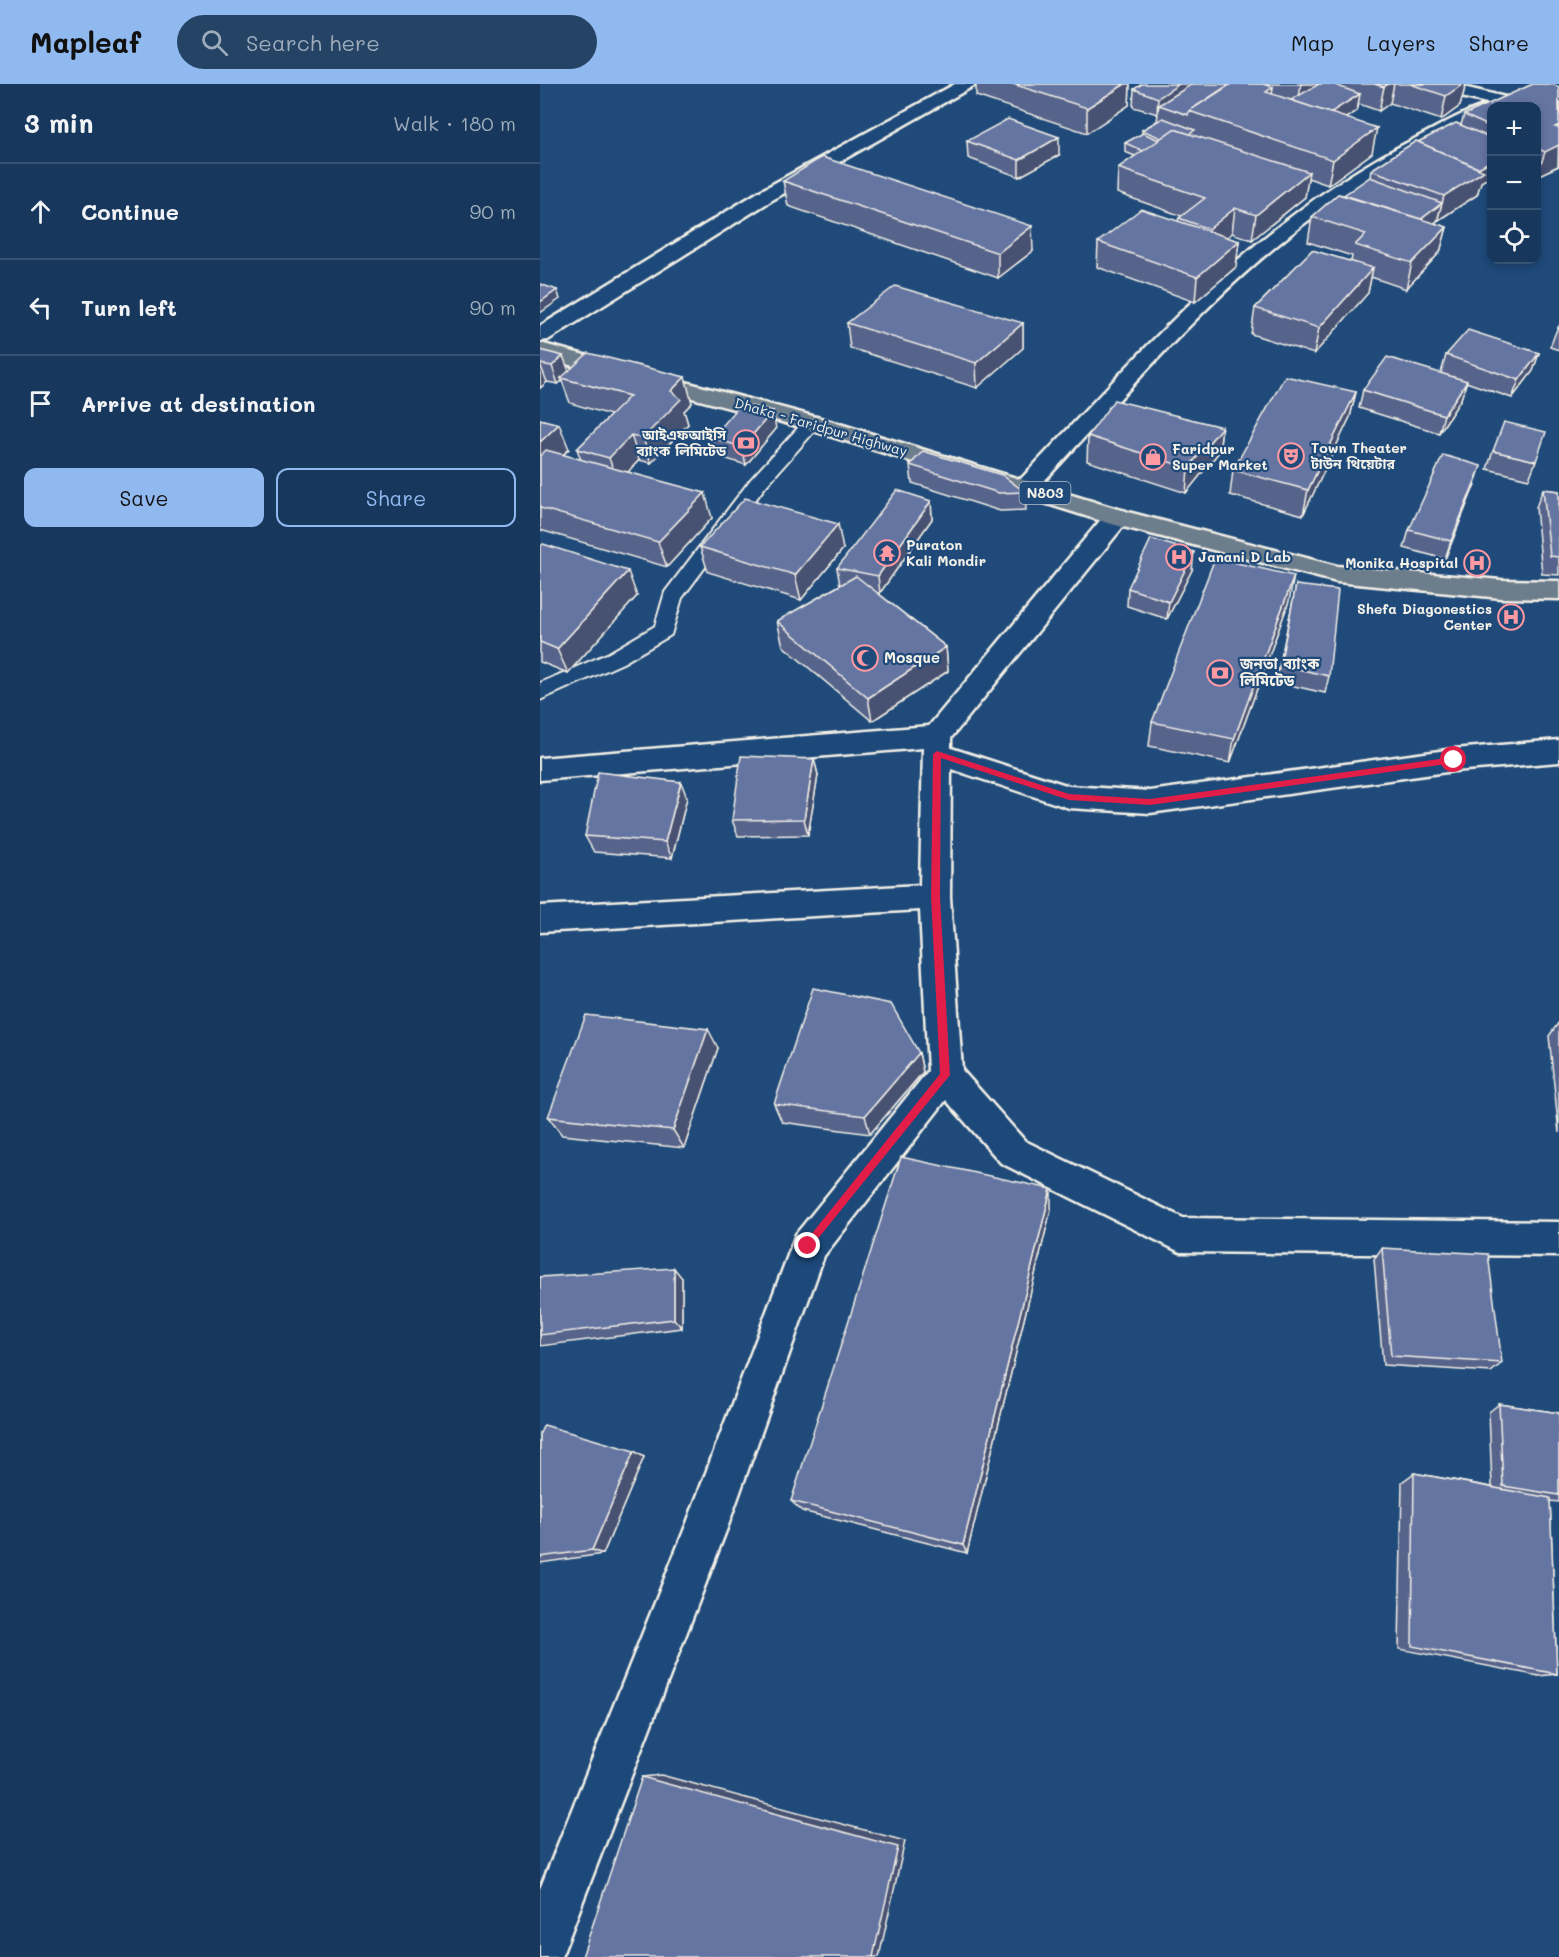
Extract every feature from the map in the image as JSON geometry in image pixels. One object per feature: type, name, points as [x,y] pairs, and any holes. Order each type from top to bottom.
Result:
[{"type":"highway","name":"Dhaka - Faridpur Highway","points":[[540,350],[812,423],[1026,487],[1117,517],[1337,574],[1502,589],[1559,590]]},
{"type":"street","points":[[540,334],[766,195],[968,84]]},
{"type":"street","points":[[1429,84],[1487,102]]},
{"type":"street","points":[[1541,105],[1559,108]]},
{"type":"street","points":[[1026,487],[1186,319],[1287,227],[1355,179],[1423,140],[1487,111]]},
{"type":"street","points":[[1117,517],[937,745],[935,897],[945,1075],[1013,1152],[1180,1235],[1559,1239]]},
{"type":"street","points":[[540,769],[937,745],[1069,797],[1150,802],[1454,760],[1559,751]]},
{"type":"street","points":[[540,919],[935,897]]},
{"type":"street","points":[[540,1950],[708,1523],[808,1246],[945,1075]]},
{"type":"lane","points":[[540,692],[616,658],[664,630],[672,597],[758,483],[812,423]]},
{"type":"building","points":[[1013,84],[1125,84],[1087,108]]},
{"type":"building","points":[[1142,84],[1179,84],[1158,98],[1134,89]]},
{"type":"building","points":[[1192,84],[1230,84],[1189,111],[1188,115],[1159,105]]},
{"type":"building","points":[[1231,84],[1263,84],[1273,87],[1266,92],[1377,128],[1333,160],[1189,111]]},
{"type":"building","points":[[1319,84],[1332,84],[1360,94],[1330,113],[1291,100]]},
{"type":"building","points":[[1410,84],[1463,84],[1446,96]]},
{"type":"building","points":[[1533,84],[1552,84],[1559,87],[1559,125],[1555,127],[1559,128],[1559,145],[1545,152],[1541,150],[1541,102],[1493,102]]},
{"type":"building","points":[[1487,105],[1487,125],[1464,115]]},
{"type":"building","points":[[1163,118],[1195,130],[1189,134],[1174,129],[1161,138],[1142,130]]},
{"type":"building","points":[[1008,119],[1059,137],[1019,160],[967,141]]},
{"type":"building","points":[[1456,123],[1487,136],[1487,163],[1478,168],[1418,142]]},
{"type":"building","points":[[1174,129],[1309,172],[1256,215],[1235,208],[1209,229],[1179,218],[1205,198],[1118,168]]},
{"type":"building","points":[[1143,133],[1159,140],[1143,151],[1125,143]]},
{"type":"building","points":[[1416,141],[1484,171],[1444,196],[1371,170]]},
{"type":"building","points":[[822,157],[1032,226],[998,253],[783,181]]},
{"type":"building","points":[[1370,177],[1442,203],[1421,219],[1344,195]]},
{"type":"building","points":[[1338,194],[1447,227],[1412,263],[1355,245],[1366,234],[1312,217]]},
{"type":"building","points":[[1141,209],[1239,241],[1197,277],[1098,242]]},
{"type":"building","points":[[1312,250],[1373,268],[1319,328],[1255,308]]},
{"type":"building","points":[[540,284],[557,290],[540,302]]},
{"type":"building","points":[[895,286],[1023,323],[976,363],[847,323]]},
{"type":"building","points":[[1468,330],[1539,353],[1519,380],[1446,355]]},
{"type":"building","points":[[540,350],[563,356],[552,366],[540,364]]},
{"type":"building","points":[[588,353],[685,377],[671,391],[681,399],[643,438],[631,435],[609,458],[577,449],[630,396],[561,378]]},
{"type":"building","points":[[1387,357],[1467,381],[1444,415],[1363,390]]},
{"type":"building","name":"Town Theater টাউন থিয়েটার","points":[[1285,376],[1356,392],[1308,490],[1233,470]]},
{"type":"building","points":[[1114,400],[1222,427],[1188,468],[1088,436]]},
{"type":"building","points":[[741,404],[773,411],[742,447],[712,438]]},
{"type":"building","points":[[540,419],[559,424],[540,442]]},
{"type":"building","points":[[1504,422],[1546,432],[1536,461],[1493,451]]},
{"type":"building","points":[[546,450],[705,493],[658,542],[540,508],[540,456]]},
{"type":"building","points":[[923,451],[1002,475],[1025,492],[999,493],[910,465]]},
{"type":"building","points":[[1443,455],[1481,466],[1451,541],[1409,530]]},
{"type":"building","points":[[1543,489],[1559,491],[1559,557],[1550,556]]},
{"type":"building","points":[[897,490],[931,501],[878,576],[837,568]]},
{"type":"building","points":[[745,498],[838,524],[795,575],[700,547]]},
{"type":"building","points":[[1151,539],[1194,552],[1169,602],[1128,588]]},
{"type":"building","points":[[543,544],[628,571],[557,649],[540,642],[540,547]]},
{"type":"building","name":"জনতা ব্যাংক লিমিটেড","points":[[1215,558],[1294,576],[1234,739],[1152,722]]},
{"type":"building","name":"Mosque","points":[[856,576],[946,647],[868,698],[777,621]]},
{"type":"building","points":[[1296,585],[1338,590],[1329,676],[1280,665]]},
{"type":"building","points":[[741,756],[814,759],[804,819],[732,820]]},
{"type":"building","points":[[598,772],[681,782],[665,842],[585,836]]},
{"type":"building","points":[[813,988],[891,1004],[919,1053],[865,1116],[774,1104]]},
{"type":"building","points":[[586,1015],[708,1029],[673,1130],[548,1117]]},
{"type":"building","points":[[901,1157],[1051,1189],[963,1545],[791,1501]]},
{"type":"building","points":[[1382,1248],[1488,1254],[1502,1363],[1391,1356]]},
{"type":"building","points":[[674,1268],[674,1319],[540,1335],[540,1277]]},
{"type":"building","points":[[1499,1404],[1559,1413],[1559,1495],[1503,1486]]},
{"type":"building","points":[[544,1425],[634,1451],[592,1550],[540,1557],[540,1433]]},
{"type":"building","points":[[1414,1473],[1550,1498],[1557,1674],[1412,1646]]},
{"type":"building","points":[[642,1777],[898,1847],[873,1957],[582,1957]]},
{"type":"place","name":"আইএফআইসি ব্যাংক লিমিটেড","points":[[746,443]]},
{"type":"place","name":"Town Theater টাউন থিয়েটার","points":[[1291,456]]},
{"type":"place","name":"Faridpur Super Market","points":[[1153,457]]},
{"type":"place","name":"Puraton Kali Mondir","points":[[887,553]]},
{"type":"place","name":"Janani D Lab","points":[[1179,557]]},
{"type":"place","name":"Monika Hospital","points":[[1477,563]]},
{"type":"place","name":"Shefa Diagonestics Center","points":[[1511,617]]},
{"type":"place","name":"Mosque","points":[[865,658]]},
{"type":"place","name":"জনতা ব্যাংক লিমিটেড","points":[[1220,673]]},
{"type":"route","points":[[808,1246],[945,1075],[935,897],[937,754],[1069,797],[1150,802],[1454,760]]}]
